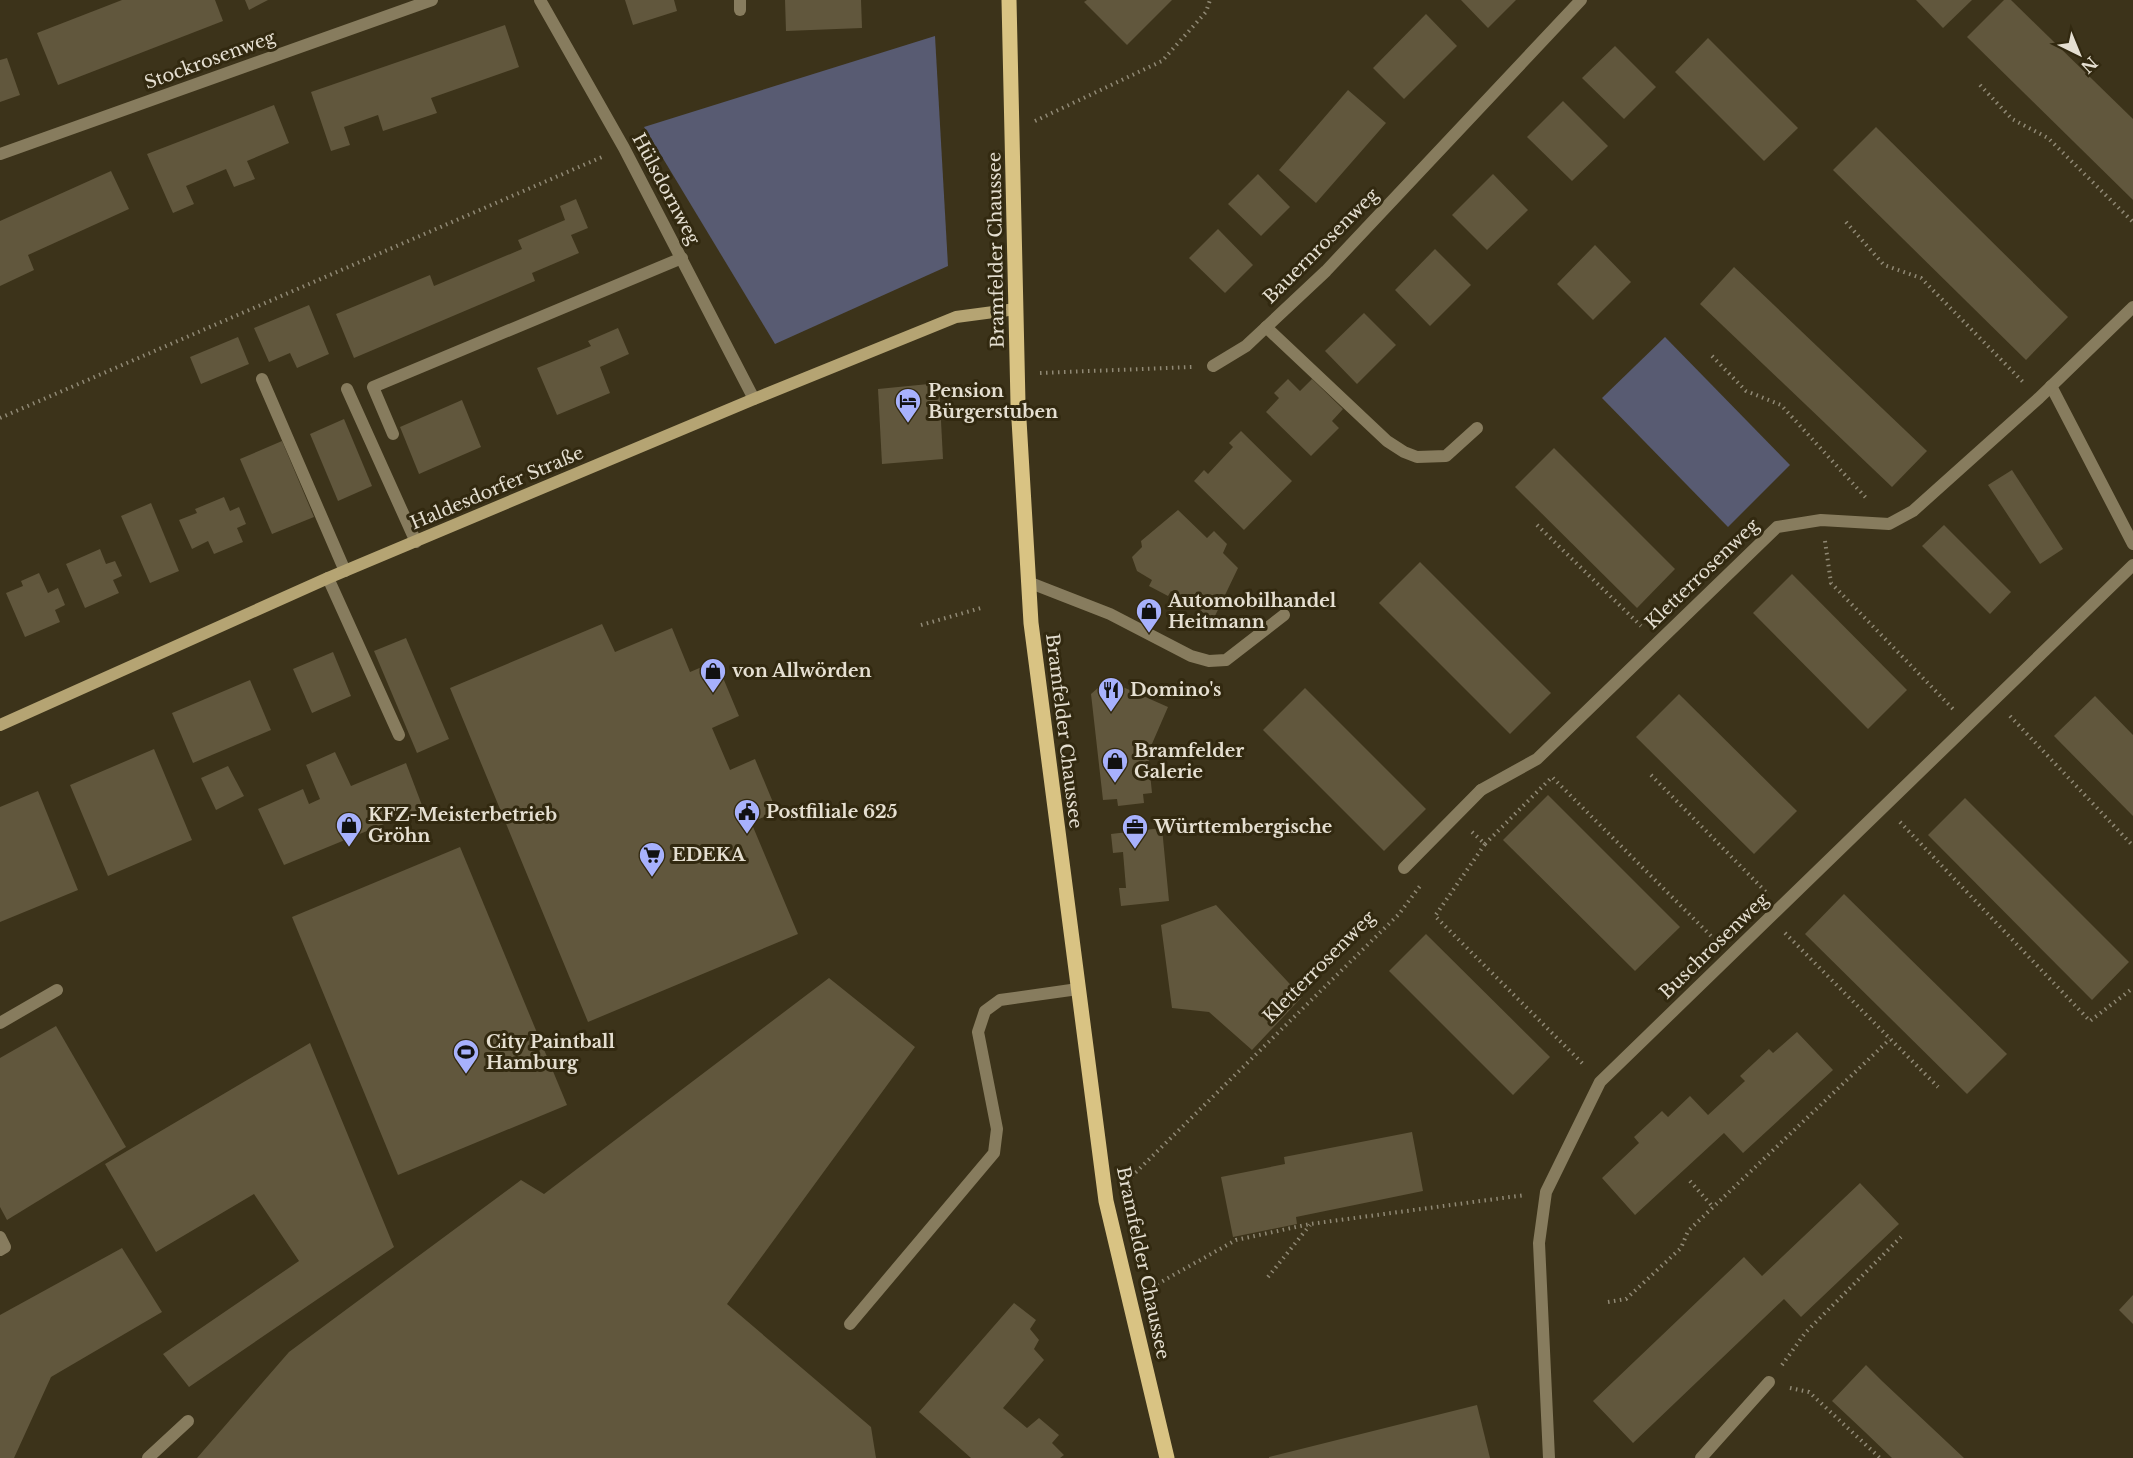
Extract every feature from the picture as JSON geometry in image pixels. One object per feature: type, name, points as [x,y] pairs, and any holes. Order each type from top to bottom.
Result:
[{"type":"main road","name":"Bramfelder Chaussee","points":[[1009,0],[1018,374],[1031,623],[1106,1202],[1167,1458]]},
{"type":"street","name":"Stockrosenweg","points":[[0,154],[432,0]]},
{"type":"street","name":"Hülsdornweg","points":[[540,0],[624,148],[754,399]]},
{"type":"street","name":"Bauernrosenweg","points":[[1214,366],[1246,346],[1326,271],[1581,0]]},
{"type":"street","points":[[393,434],[373,387],[682,258]]},
{"type":"street","points":[[1890,524],[1913,511],[2051,386],[2133,307]]},
{"type":"street","name":"Haldesdorfer Straße","points":[[0,725],[328,578],[754,399],[956,317],[1016,309]]},
{"type":"street","points":[[1266,327],[1387,441],[1404,452],[1417,458],[1446,456],[1478,428]]},
{"type":"street","points":[[262,379],[345,571]]},
{"type":"street","points":[[2051,386],[2133,544]]},
{"type":"street","points":[[347,389],[416,542]]},
{"type":"street","name":"Kletterrosenweg","points":[[1404,868],[1480,790],[1537,759],[1777,527],[1821,520],[1890,524]]},
{"type":"street","name":"Buschrosenweg","points":[[1549,1458],[1539,1243],[1546,1192],[1600,1082],[2133,565]]},
{"type":"street","points":[[328,578],[399,735]]},
{"type":"street","points":[[1029,582],[1110,614],[1191,656],[1209,661],[1226,660],[1284,615]]},
{"type":"street","points":[[850,1324],[994,1153],[997,1129],[978,1032],[985,1011],[1000,1000],[1078,989]]},
{"type":"street","points":[[0,1023],[57,990]]},
{"type":"street","points":[[0,1237],[5,1247],[0,1250]]},
{"type":"street","points":[[1701,1458],[1769,1382]]},
{"type":"street","points":[[148,1458],[188,1421]]},
{"type":"path","points":[[1013,132],[1162,61],[1206,12],[1209,0]]},
{"type":"path","points":[[1980,86],[2012,119],[2048,138],[2133,222]]},
{"type":"path","points":[[0,418],[624,148]]},
{"type":"path","points":[[1846,222],[1884,265],[1921,278],[2038,398]]},
{"type":"path","points":[[1712,356],[1746,391],[1781,405],[1890,524]]},
{"type":"path","points":[[1018,374],[1214,366]]},
{"type":"path","points":[[1821,520],[1831,583],[1968,725]]},
{"type":"path","points":[[1537,525],[1657,642]]},
{"type":"path","points":[[921,625],[981,608]]},
{"type":"path","points":[[1994,699],[2133,846]]},
{"type":"path","points":[[1651,775],[1781,906]]},
{"type":"path","points":[[1600,1082],[1435,916],[1485,844],[1552,777],[1730,956]]},
{"type":"path","points":[[1885,806],[2090,1021],[2133,988]]},
{"type":"path","points":[[1467,828],[1485,844]]},
{"type":"path","name":"Kletterrosenweg","points":[[1106,1202],[1399,914],[1426,879]]},
{"type":"path","points":[[1769,918],[1938,1087]]},
{"type":"path","points":[[1608,1302],[1626,1299],[1681,1248],[1688,1232],[1890,1038]]},
{"type":"path","points":[[1690,1181],[1713,1207]]},
{"type":"path","points":[[1130,1300],[1236,1240],[1310,1224],[1546,1192]]},
{"type":"path","points":[[1268,1277],[1310,1224]]},
{"type":"path","points":[[1880,1458],[1809,1392],[1769,1382],[1805,1333],[1900,1237]]},
{"type":"shaded area","points":[[935,36],[948,266],[775,344],[644,127]]},
{"type":"shaded area","points":[[1665,337],[1790,465],[1728,527],[1602,398]]},
{"type":"building","points":[[122,0],[215,0],[223,21],[58,85],[37,33]]},
{"type":"building","points":[[245,0],[268,0],[249,10]]},
{"type":"building","points":[[625,0],[674,0],[677,11],[633,25]]},
{"type":"building","points":[[785,0],[861,0],[862,28],[786,31]]},
{"type":"building","points":[[1087,0],[1172,0],[1127,45],[1084,2]]},
{"type":"building","points":[[1461,0],[1516,0],[1488,28]]},
{"type":"building","points":[[1916,0],[1972,0],[1943,28]]},
{"type":"building","points":[[2004,0],[2011,0],[2133,119],[2133,200],[1967,37]]},
{"type":"building","points":[[1426,14],[1457,46],[1404,99],[1373,68]]},
{"type":"building","points":[[505,25],[519,67],[431,98],[437,113],[383,131],[378,115],[344,127],[350,145],[331,151],[311,92]]},
{"type":"building","points":[[1708,38],[1798,128],[1764,161],[1675,72]]},
{"type":"building","points":[[1615,46],[1656,87],[1624,119],[1582,78]]},
{"type":"building","points":[[7,58],[20,95],[0,102],[0,60]]},
{"type":"building","points":[[1348,90],[1386,123],[1316,203],[1279,170]]},
{"type":"building","points":[[1563,101],[1608,146],[1572,181],[1527,137]]},
{"type":"building","points":[[274,105],[289,143],[247,161],[255,179],[234,187],[226,169],[186,186],[194,204],[173,213],[147,154]]},
{"type":"building","points":[[1876,127],[2068,317],[2026,360],[1833,170]]},
{"type":"building","points":[[111,171],[129,209],[28,255],[34,270],[0,286],[0,221]]},
{"type":"building","points":[[1258,174],[1290,207],[1261,236],[1228,204]]},
{"type":"building","points":[[1493,174],[1528,210],[1487,250],[1452,215]]},
{"type":"building","points":[[576,199],[588,228],[571,235],[579,253],[532,273],[535,281],[354,358],[336,314],[430,275],[434,286],[522,249],[518,240],[565,220],[560,206]]},
{"type":"building","points":[[1218,229],[1253,265],[1225,293],[1189,258]]},
{"type":"building","points":[[1595,245],[1631,282],[1593,320],[1557,284]]},
{"type":"building","points":[[1435,249],[1471,285],[1430,326],[1395,290]]},
{"type":"building","points":[[1734,267],[1927,451],[1892,487],[1700,304]]},
{"type":"building","points":[[309,305],[329,354],[297,368],[290,353],[269,362],[254,328]]},
{"type":"building","points":[[1364,313],[1396,345],[1357,384],[1325,351]]},
{"type":"building","points":[[618,328],[629,354],[600,367],[610,393],[557,415],[537,368],[591,346],[588,341]]},
{"type":"building","points":[[238,337],[249,364],[201,384],[190,357]]},
{"type":"building","points":[[1288,379],[1300,391],[1312,379],[1343,409],[1332,421],[1339,428],[1311,456],[1266,412],[1279,398],[1274,393]]},
{"type":"building","points":[[939,383],[943,459],[882,464],[878,389]]},
{"type":"building","points":[[462,400],[481,447],[419,474],[400,427]]},
{"type":"building","points":[[344,419],[372,486],[338,501],[310,434]]},
{"type":"building","points":[[1241,431],[1292,481],[1244,530],[1194,481],[1204,470],[1208,474],[1233,447],[1229,443]]},
{"type":"building","points":[[282,441],[314,517],[272,534],[240,459]]},
{"type":"building","points":[[1554,448],[1675,569],[1637,608],[1515,487]]},
{"type":"building","points":[[2012,470],[2063,549],[2040,564],[1988,485]]},
{"type":"building","points":[[224,497],[230,511],[239,507],[246,524],[237,528],[243,542],[214,554],[208,541],[192,549],[179,520],[197,513],[195,509]]},
{"type":"building","points":[[151,503],[179,571],[150,583],[121,516]]},
{"type":"building","points":[[1178,510],[1207,538],[1214,531],[1227,544],[1223,553],[1238,568],[1214,618],[1200,611],[1201,606],[1171,591],[1168,596],[1149,586],[1152,580],[1137,571],[1132,557],[1142,547],[1141,541]]},
{"type":"building","points":[[1944,525],[2011,592],[1990,614],[1922,546]]},
{"type":"building","points":[[100,549],[106,564],[115,561],[122,576],[113,580],[119,593],[85,608],[66,564]]},
{"type":"building","points":[[1420,562],[1551,693],[1510,734],[1379,603]]},
{"type":"building","points":[[39,573],[48,593],[58,588],[65,605],[55,610],[60,622],[25,637],[6,593],[23,586],[21,581]]},
{"type":"building","points":[[1792,574],[1907,690],[1868,729],[1753,613]]},
{"type":"building","name":"EDEKA","points":[[602,624],[615,652],[672,628],[690,672],[716,661],[739,716],[712,728],[730,770],[755,759],[777,812],[751,822],[798,934],[588,1022],[450,688]]},
{"type":"building","points":[[406,638],[449,739],[417,753],[374,651]]},
{"type":"building","points":[[333,652],[351,696],[312,713],[293,669]]},
{"type":"building","points":[[250,680],[271,730],[193,763],[172,713]]},
{"type":"building","points":[[1107,680],[1168,707],[1148,753],[1152,793],[1143,794],[1144,803],[1118,806],[1117,799],[1103,800],[1091,694]]},
{"type":"building","points":[[1305,688],[1426,809],[1384,851],[1263,730]]},
{"type":"building","points":[[1679,694],[1797,811],[1754,854],[1636,737]]},
{"type":"building","points":[[2095,696],[2133,735],[2133,816],[2054,736]]},
{"type":"building","points":[[154,749],[192,840],[108,876],[70,785]]},
{"type":"building","points":[[335,752],[351,786],[406,763],[423,808],[284,865],[258,809],[303,789],[309,804],[320,799],[306,765]]},
{"type":"building","points":[[228,766],[244,796],[216,810],[201,778]]},
{"type":"building","points":[[38,791],[78,890],[0,922],[0,807]]},
{"type":"building","points":[[1548,795],[1680,927],[1635,971],[1503,840]]},
{"type":"building","points":[[1965,798],[2129,962],[2092,1000],[1928,835]]},
{"type":"building","points":[[1162,828],[1169,901],[1121,906],[1119,888],[1126,888],[1123,852],[1113,853],[1111,834]]},
{"type":"building","points":[[460,847],[567,1105],[398,1175],[292,917]]},
{"type":"building","points":[[1844,894],[2007,1054],[1967,1094],[1805,934]]},
{"type":"building","points":[[1216,905],[1302,997],[1252,1050],[1209,1012],[1172,1008],[1161,925]]},
{"type":"building","points":[[1426,934],[1550,1057],[1513,1095],[1389,971]]},
{"type":"building","points":[[829,978],[915,1047],[727,1304],[871,1427],[876,1458],[197,1458],[289,1352],[521,1180],[544,1194]]},
{"type":"building","points":[[56,1026],[126,1147],[7,1220],[0,1207],[0,1058]]},
{"type":"building","points":[[1797,1032],[1833,1070],[1743,1153],[1724,1133],[1635,1215],[1602,1178],[1639,1143],[1634,1137],[1662,1111],[1668,1117],[1690,1096],[1708,1115],[1745,1081],[1740,1076],[1769,1049],[1773,1053]]},
{"type":"building","points":[[310,1043],[394,1247],[189,1387],[163,1354],[299,1261],[254,1194],[156,1252],[105,1164]]},
{"type":"building","points":[[1412,1132],[1423,1191],[1296,1217],[1297,1224],[1233,1237],[1221,1177],[1285,1164],[1284,1157]]},
{"type":"building","points":[[1860,1183],[1899,1224],[1801,1317],[1784,1299],[1633,1443],[1593,1401],[1744,1257],[1762,1276]]},
{"type":"building","points":[[122,1248],[162,1312],[51,1377],[14,1458],[0,1458],[0,1315]]},
{"type":"building","points":[[2133,1295],[2133,1324],[2119,1310]]},
{"type":"building","points":[[1014,1303],[1036,1320],[1030,1329],[1039,1340],[1034,1349],[1044,1360],[1003,1408],[1027,1428],[1039,1418],[1059,1435],[1052,1443],[1064,1455],[1060,1458],[971,1458],[919,1412]]},
{"type":"building","points":[[1866,1365],[1964,1458],[1892,1458],[1832,1401]]},
{"type":"building","points":[[1477,1405],[1490,1458],[1269,1458],[1269,1457]]},
{"type":"place","name":"Pension Bürgerstuben","points":[[908,424]]},
{"type":"place","name":"Automobilhandel Heitmann","points":[[1149,634]]},
{"type":"place","name":"von Allwörden","points":[[713,694]]},
{"type":"place","name":"Domino's","points":[[1111,713]]},
{"type":"place","name":"Bramfelder Galerie","points":[[1115,784]]},
{"type":"place","name":"Postfiliale 625","points":[[747,835]]},
{"type":"place","name":"KFZ-Meisterbetrieb Gröhn","points":[[349,848]]},
{"type":"place","name":"Württembergische","points":[[1135,850]]},
{"type":"place","name":"EDEKA","points":[[652,878]]},
{"type":"place","name":"City Paintball Hamburg","points":[[466,1075]]}]
